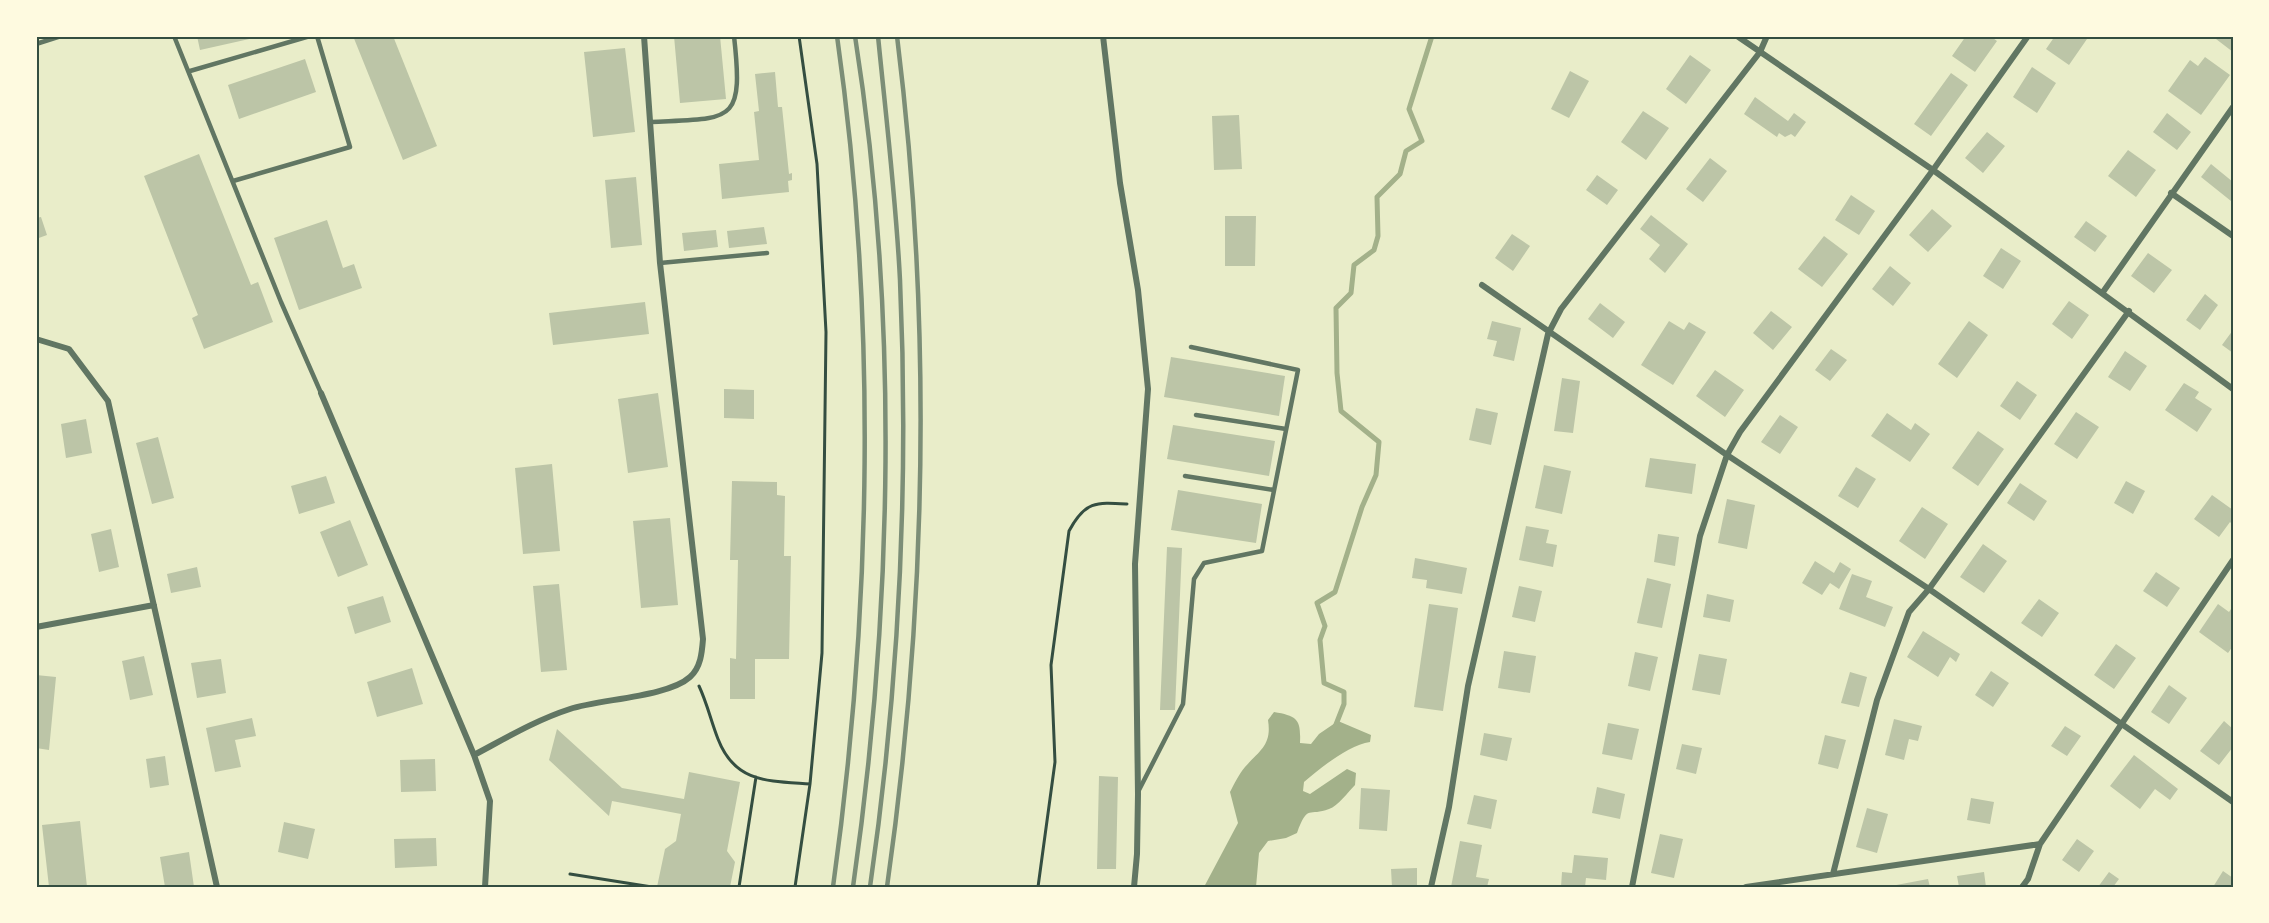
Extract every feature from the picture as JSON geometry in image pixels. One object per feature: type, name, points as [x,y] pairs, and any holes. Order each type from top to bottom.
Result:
[{"type":"street","points":[[474,755],[537,720],[573,708],[673,687],[693,673],[700,661],[702,639],[660,263],[644,36]]},
{"type":"street","points":[[1103,36],[1125,225],[1138,290],[1148,389],[1135,564],[1138,794],[1134,887]]},
{"type":"street","points":[[1737,36],[1934,170],[2233,389]]},
{"type":"street","points":[[1431,887],[1449,807],[1468,686],[1548,333],[1561,309],[1760,52],[1767,36]]},
{"type":"street","points":[[1632,887],[1700,536],[1727,455],[1740,432],[1934,170],[2028,36]]},
{"type":"street","points":[[2103,292],[2233,107]]},
{"type":"street","points":[[2171,193],[2233,236]]},
{"type":"street","points":[[1482,285],[1548,333],[1727,455],[1929,589],[2233,802]]},
{"type":"street","points":[[1833,874],[1877,700],[1909,612],[1929,589],[2129,311]]},
{"type":"street","points":[[36,339],[69,349],[108,401],[217,887]]},
{"type":"street","points":[[321,393],[474,755],[490,801],[485,887]]},
{"type":"street","points":[[2022,887],[2028,879],[2040,844],[2120,723],[2233,560]]},
{"type":"street","points":[[36,627],[154,605]]},
{"type":"street","points":[[1746,887],[2040,844]]},
{"type":"lane","points":[[36,44],[61,36]]},
{"type":"lane","points":[[174,36],[280,302],[321,393]]},
{"type":"lane","points":[[189,71],[310,36]]},
{"type":"lane","points":[[233,181],[350,147],[317,36]]},
{"type":"lane","points":[[651,122],[714,119],[729,108],[738,87],[734,36]]},
{"type":"lane","points":[[660,263],[767,253]]},
{"type":"lane","points":[[1138,794],[1183,704],[1194,579],[1204,562],[1262,551],[1298,370],[1191,347]]},
{"type":"lane","points":[[1196,415],[1286,429]]},
{"type":"lane","points":[[1185,476],[1274,490]]},
{"type":"path","points":[[795,887],[810,784],[822,653],[825,332],[818,164],[799,36]]},
{"type":"path","points":[[1038,887],[1054,762],[1051,665],[1069,531],[1078,513],[1099,502],[1138,505]]},
{"type":"path","points":[[693,673],[706,699],[717,738],[728,760],[738,770],[766,781],[810,784]]},
{"type":"path","points":[[740,887],[756,777]]},
{"type":"path","points":[[570,874],[652,887]]},
{"type":"shaded area","points":[[1274,712],[1288,715],[1296,720],[1300,729],[1300,743],[1311,744],[1319,734],[1338,721],[1371,735],[1370,742],[1344,752],[1311,776],[1304,782],[1303,791],[1310,794],[1347,769],[1356,773],[1355,785],[1332,807],[1307,814],[1297,833],[1286,838],[1268,841],[1259,853],[1256,887],[1204,887],[1238,823],[1230,792],[1243,770],[1264,746],[1268,736],[1268,720]]},
{"type":"building","points":[[197,36],[258,36],[258,37],[200,50]]},
{"type":"building","points":[[353,36],[393,36],[437,146],[403,160]]},
{"type":"building","points":[[674,36],[720,36],[726,99],[680,103]]},
{"type":"building","points":[[1966,36],[1990,36],[1997,41],[1975,72],[1952,56]]},
{"type":"building","points":[[2055,36],[2082,36],[2087,39],[2069,65],[2046,49]]},
{"type":"building","points":[[2218,36],[2233,36],[2233,52],[2216,39]]},
{"type":"building","points":[[625,48],[635,132],[593,137],[584,52]]},
{"type":"building","points":[[1690,55],[1711,70],[1686,104],[1666,89]]},
{"type":"building","points":[[2205,57],[2230,75],[2201,115],[2168,91],[2190,60],[2198,66]]},
{"type":"building","points":[[305,59],[316,92],[239,119],[228,85]]},
{"type":"building","points":[[2032,67],[2056,83],[2037,113],[2013,97]]},
{"type":"building","points":[[1570,71],[1589,81],[1569,118],[1551,109]]},
{"type":"building","points":[[775,72],[778,107],[782,107],[789,174],[792,173],[792,180],[788,181],[789,192],[722,199],[719,164],[759,160],[754,112],[759,111],[755,74]]},
{"type":"building","points":[[1951,73],[1968,85],[1931,136],[1914,124]]},
{"type":"building","points":[[1755,97],[1788,121],[1794,113],[1806,122],[1795,137],[1791,134],[1785,137],[1779,133],[1777,137],[1744,114]]},
{"type":"building","points":[[1643,111],[1669,128],[1646,160],[1621,142]]},
{"type":"building","points":[[2167,113],[2191,132],[2177,150],[2153,132]]},
{"type":"building","points":[[1239,115],[1242,169],[1214,170],[1212,116]]},
{"type":"building","points":[[1987,132],[2005,146],[1983,173],[1965,158]]},
{"type":"building","points":[[2128,150],[2156,170],[2136,197],[2108,176]]},
{"type":"building","points":[[199,154],[251,285],[258,282],[273,322],[204,349],[192,318],[198,315],[144,176]]},
{"type":"building","points":[[1710,158],[1727,171],[1703,202],[1686,189]]},
{"type":"building","points":[[2211,164],[2233,182],[2231,201],[2201,177]]},
{"type":"building","points":[[1597,175],[1618,190],[1607,205],[1586,190]]},
{"type":"building","points":[[636,177],[642,245],[611,248],[605,180]]},
{"type":"building","points":[[1851,195],[1875,211],[1859,235],[1835,220]]},
{"type":"building","points":[[1932,209],[1952,226],[1928,252],[1909,235]]},
{"type":"building","points":[[1651,215],[1688,244],[1665,273],[1649,259],[1660,245],[1640,229]]},
{"type":"building","points":[[1225,216],[1256,216],[1255,266],[1225,266]]},
{"type":"building","points":[[41,217],[47,235],[36,239],[36,218]]},
{"type":"building","points":[[327,220],[343,268],[354,264],[362,288],[299,310],[274,238]]},
{"type":"building","points":[[2086,221],[2107,236],[2095,252],[2074,237]]},
{"type":"building","points":[[764,227],[767,244],[729,248],[727,231]]},
{"type":"building","points":[[716,230],[718,247],[684,251],[682,233]]},
{"type":"building","points":[[1512,234],[1530,246],[1513,271],[1495,258]]},
{"type":"building","points":[[1824,236],[1848,254],[1822,287],[1798,269]]},
{"type":"building","points":[[2001,248],[2021,261],[2003,289],[1983,276]]},
{"type":"building","points":[[2148,253],[2172,270],[2154,293],[2131,276]]},
{"type":"building","points":[[1890,266],[1911,283],[1893,306],[1872,289]]},
{"type":"building","points":[[2205,294],[2218,305],[2200,330],[2186,320]]},
{"type":"building","points":[[2069,301],[2089,315],[2072,339],[2052,324]]},
{"type":"building","points":[[645,302],[649,334],[553,345],[549,313]]},
{"type":"building","points":[[1600,303],[1625,322],[1613,338],[1588,319]]},
{"type":"building","points":[[1771,311],[1792,327],[1773,350],[1753,333]]},
{"type":"building","points":[[1492,321],[1521,328],[1514,361],[1493,356],[1497,341],[1487,339]]},
{"type":"building","points":[[1669,321],[1684,330],[1689,322],[1706,332],[1673,385],[1641,365]]},
{"type":"building","points":[[1969,321],[1988,335],[1957,378],[1938,364]]},
{"type":"building","points":[[2233,330],[2233,353],[2222,345]]},
{"type":"building","points":[[1831,349],[1847,360],[1830,381],[1815,370]]},
{"type":"building","points":[[2125,351],[2147,366],[2130,391],[2108,377]]},
{"type":"building","points":[[1171,357],[1285,376],[1279,416],[1164,397]]},
{"type":"building","points":[[1715,370],[1744,390],[1725,417],[1696,396]]},
{"type":"building","points":[[1562,378],[1580,381],[1573,433],[1554,431]]},
{"type":"building","points":[[2017,381],[2037,395],[2020,420],[2000,406]]},
{"type":"building","points":[[2184,383],[2199,392],[2195,398],[2212,409],[2197,432],[2165,410]]},
{"type":"building","points":[[724,389],[754,390],[754,419],[724,418]]},
{"type":"building","points":[[658,393],[668,467],[628,473],[618,399]]},
{"type":"building","points":[[1476,408],[1498,413],[1491,445],[1469,440]]},
{"type":"building","points":[[2076,412],[2099,427],[2077,459],[2054,444]]},
{"type":"building","points":[[1887,413],[1911,430],[1915,423],[1930,434],[1910,462],[1871,436]]},
{"type":"building","points":[[1780,415],[1798,427],[1780,454],[1761,442]]},
{"type":"building","points":[[86,419],[92,453],[66,458],[61,424]]},
{"type":"building","points":[[1173,425],[1275,441],[1269,476],[1167,459]]},
{"type":"building","points":[[1978,431],[2004,449],[1978,486],[1952,468]]},
{"type":"building","points":[[158,437],[174,498],[152,504],[136,443]]},
{"type":"building","points":[[1650,458],[1696,464],[1692,494],[1645,487]]},
{"type":"building","points":[[552,464],[560,551],[523,554],[515,468]]},
{"type":"building","points":[[1544,465],[1571,471],[1562,514],[1535,508]]},
{"type":"building","points":[[1856,467],[1876,479],[1858,508],[1838,496]]},
{"type":"building","points":[[326,476],[335,503],[299,514],[291,486]]},
{"type":"building","points":[[732,481],[777,482],[777,495],[785,496],[784,556],[791,556],[789,659],[755,659],[755,699],[730,699],[730,658],[736,659],[738,560],[730,560]]},
{"type":"building","points":[[2126,481],[2145,491],[2133,514],[2114,503]]},
{"type":"building","points":[[2020,483],[2047,501],[2034,521],[2007,503]]},
{"type":"building","points":[[1178,490],[1262,504],[1256,543],[1171,530]]},
{"type":"building","points":[[2212,495],[2233,510],[2233,525],[2230,522],[2219,537],[2194,519]]},
{"type":"building","points":[[1727,499],[1755,505],[1747,549],[1718,543]]},
{"type":"building","points":[[1922,507],[1948,524],[1925,559],[1899,541]]},
{"type":"building","points":[[670,518],[678,605],[641,608],[633,521]]},
{"type":"building","points":[[350,520],[368,565],[338,577],[320,532]]},
{"type":"building","points":[[1526,526],[1549,530],[1546,543],[1557,545],[1553,567],[1519,560]]},
{"type":"building","points":[[111,529],[119,567],[99,572],[91,534]]},
{"type":"building","points":[[1658,534],[1679,537],[1675,566],[1654,562]]},
{"type":"building","points":[[1983,544],[2007,561],[1984,593],[1960,577]]},
{"type":"building","points":[[1167,547],[1182,548],[1175,710],[1160,710]]},
{"type":"building","points":[[1415,558],[1467,568],[1462,594],[1426,588],[1427,580],[1412,578]]},
{"type":"building","points":[[1815,561],[1834,573],[1840,562],[1851,569],[1839,589],[1830,583],[1822,595],[1802,583]]},
{"type":"building","points":[[197,567],[201,587],[171,593],[167,574]]},
{"type":"building","points":[[2156,572],[2180,588],[2167,607],[2143,591]]},
{"type":"building","points":[[1852,574],[1872,581],[1866,597],[1893,607],[1885,627],[1839,609]]},
{"type":"building","points":[[1647,578],[1671,584],[1662,628],[1637,623]]},
{"type":"building","points":[[559,584],[567,670],[541,672],[533,586]]},
{"type":"building","points":[[1519,586],[1542,591],[1535,622],[1512,617]]},
{"type":"building","points":[[1707,594],[1734,600],[1730,622],[1703,617]]},
{"type":"building","points":[[383,596],[391,622],[355,634],[347,607]]},
{"type":"building","points":[[2039,599],[2059,613],[2042,637],[2021,623]]},
{"type":"building","points":[[1429,604],[1458,608],[1443,711],[1414,707]]},
{"type":"building","points":[[2218,604],[2229,612],[2233,606],[2233,646],[2228,653],[2199,632]]},
{"type":"building","points":[[1923,631],[1960,654],[1956,662],[1950,657],[1938,677],[1907,657]]},
{"type":"building","points":[[2116,644],[2136,658],[2114,689],[2094,675]]},
{"type":"building","points":[[1504,651],[1536,656],[1530,693],[1498,688]]},
{"type":"building","points":[[1635,652],[1658,657],[1650,691],[1628,686]]},
{"type":"building","points":[[1699,654],[1727,659],[1720,695],[1692,690]]},
{"type":"building","points":[[144,656],[153,695],[130,700],[122,661]]},
{"type":"building","points":[[221,659],[226,693],[197,698],[191,663]]},
{"type":"building","points":[[412,668],[423,704],[377,717],[367,682]]},
{"type":"building","points":[[1991,671],[2009,683],[1993,707],[1975,695]]},
{"type":"building","points":[[1850,672],[1867,677],[1859,707],[1841,703]]},
{"type":"building","points":[[36,675],[56,677],[49,750],[36,748]]},
{"type":"building","points":[[2169,685],[2187,698],[2169,724],[2151,712]]},
{"type":"building","points":[[252,718],[256,736],[235,740],[241,767],[215,772],[206,728]]},
{"type":"building","points":[[1894,719],[1922,726],[1918,741],[1909,739],[1904,760],[1885,755]]},
{"type":"building","points":[[2224,721],[2233,729],[2233,747],[2219,765],[2200,751]]},
{"type":"building","points":[[1608,723],[1639,729],[1632,760],[1602,754]]},
{"type":"building","points":[[2065,726],[2081,736],[2067,756],[2051,746]]},
{"type":"building","points":[[557,729],[622,788],[684,799],[689,772],[740,782],[727,851],[735,862],[730,887],[657,887],[665,849],[676,841],[681,814],[612,801],[609,816],[549,760]]},
{"type":"building","points":[[1484,733],[1512,738],[1507,761],[1480,755]]},
{"type":"building","points":[[1825,735],[1846,740],[1838,769],[1818,764]]},
{"type":"building","points":[[1682,744],[1702,748],[1696,774],[1676,769]]},
{"type":"building","points":[[2134,755],[2178,789],[2170,800],[2155,789],[2140,809],[2110,786]]},
{"type":"building","points":[[165,756],[169,785],[150,788],[146,759]]},
{"type":"building","points":[[435,759],[436,791],[401,792],[400,760]]},
{"type":"building","points":[[1099,776],[1118,777],[1116,869],[1097,869]]},
{"type":"building","points":[[1597,787],[1625,794],[1620,819],[1592,813]]},
{"type":"building","points":[[1361,788],[1390,790],[1387,831],[1359,829]]},
{"type":"building","points":[[1474,795],[1497,800],[1491,829],[1467,824]]},
{"type":"building","points":[[1971,798],[1994,802],[1990,824],[1967,820]]},
{"type":"building","points":[[1867,808],[1888,814],[1877,853],[1856,847]]},
{"type":"building","points":[[80,821],[87,887],[49,887],[42,825]]},
{"type":"building","points":[[284,822],[315,829],[308,859],[278,852]]},
{"type":"building","points":[[1660,834],[1683,839],[1674,878],[1651,873]]},
{"type":"building","points":[[436,838],[437,866],[395,868],[394,839]]},
{"type":"building","points":[[2077,839],[2094,851],[2079,872],[2062,860]]},
{"type":"building","points":[[1460,841],[1482,845],[1476,877],[1489,879],[1487,887],[1451,887]]},
{"type":"building","points":[[189,852],[194,887],[165,887],[160,857]]},
{"type":"building","points":[[1574,855],[1608,858],[1606,880],[1586,878],[1585,887],[1561,887],[1562,872],[1572,873]]},
{"type":"building","points":[[1417,868],[1417,887],[1392,887],[1391,869]]},
{"type":"building","points":[[2223,871],[2233,878],[2233,887],[2213,887]]},
{"type":"building","points":[[1984,872],[1986,887],[1959,887],[1957,876]]},
{"type":"building","points":[[2109,872],[2119,879],[2113,887],[2098,887]]},
{"type":"building","points":[[1928,879],[1930,887],[1891,887],[1891,886]]},
{"type":"waterway","points":[[1335,727],[1344,704],[1344,692],[1324,683],[1320,640],[1325,626],[1317,603],[1335,592],[1362,507],[1376,475],[1379,442],[1341,411],[1337,373],[1336,308],[1351,293],[1354,265],[1374,250],[1378,236],[1377,197],[1400,174],[1406,151],[1422,141],[1409,109],[1432,36]]},
{"type":"railway","points":[[833,887],[856,675],[865,462],[864,354],[859,248],[850,141],[837,36]]},
{"type":"railway","points":[[853,887],[876,675],[883,569],[885,462],[884,354],[879,248],[869,141],[855,36]]},
{"type":"railway","points":[[870,887],[895,660],[903,432],[900,280],[878,36]]},
{"type":"railway","points":[[887,887],[910,675],[917,569],[920,462],[920,355],[916,248],[897,36]]}]
